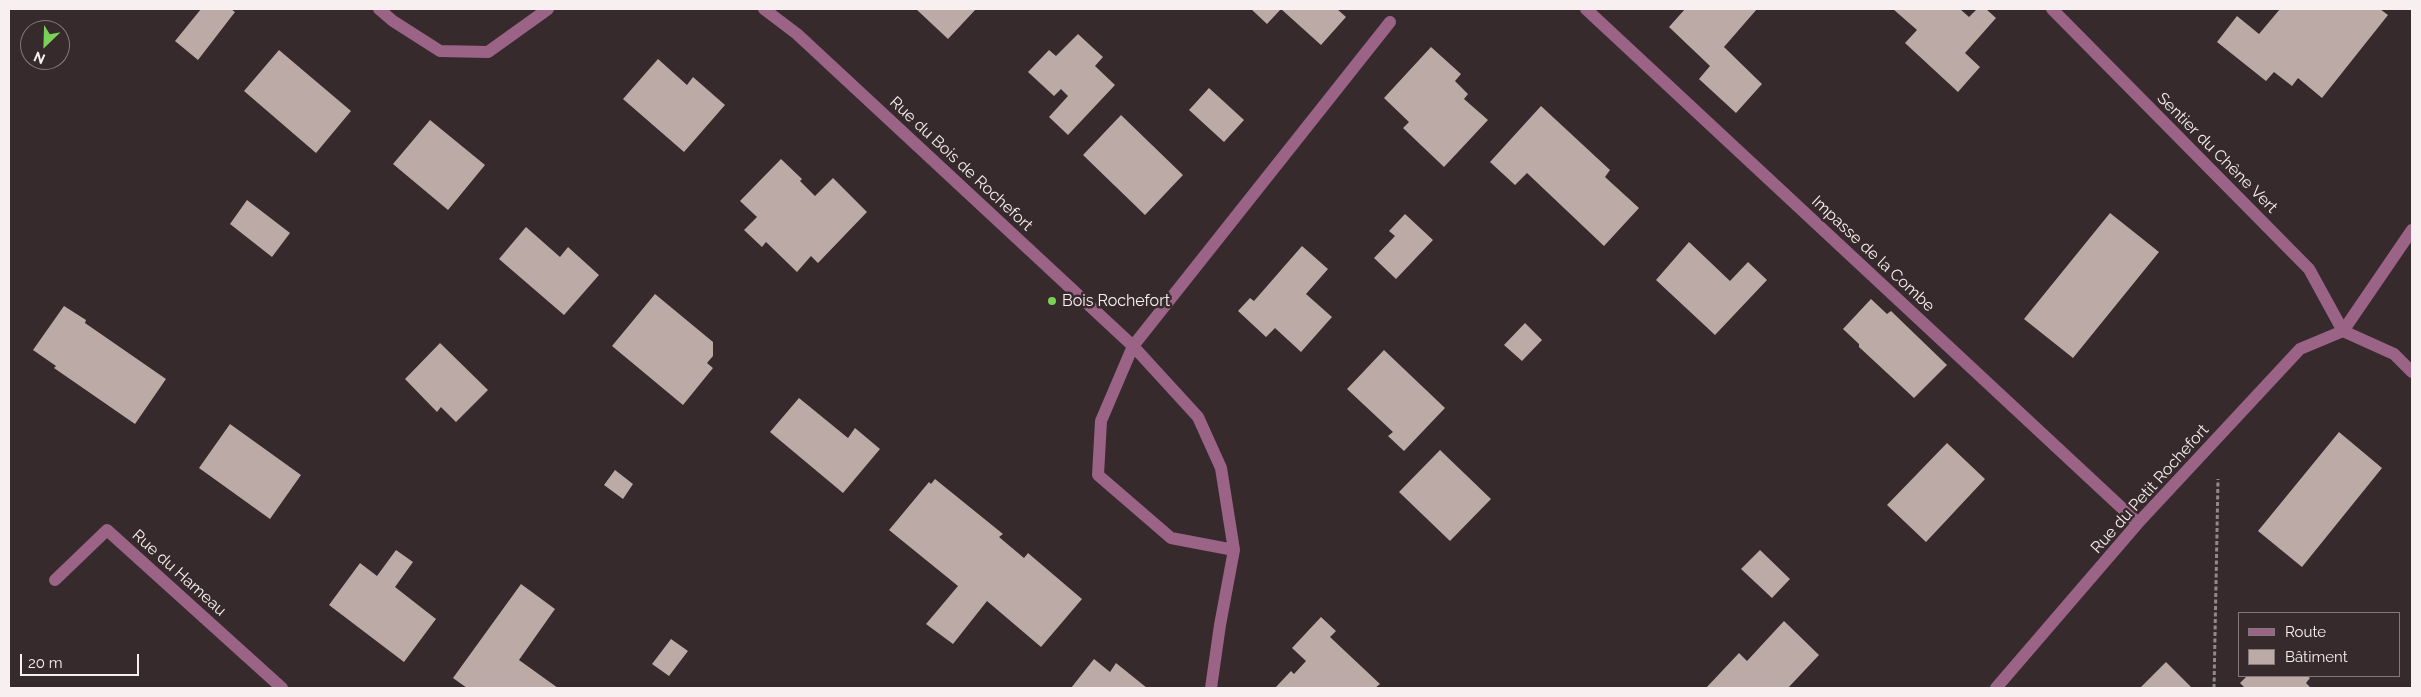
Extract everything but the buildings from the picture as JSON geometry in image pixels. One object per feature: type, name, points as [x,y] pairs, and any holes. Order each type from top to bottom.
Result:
[{"type":"street","points":[[379,9],[393,21],[440,51],[488,52],[548,9]]},
{"type":"street","name":"Rue du Bois de Rochefort","points":[[764,9],[797,34],[1133,346],[1198,417],[1221,468],[1234,550],[1211,688]]},
{"type":"street","name":"Impasse de la Combe","points":[[1586,9],[2138,523]]},
{"type":"street","name":"Sentier du Chêne Vert","points":[[2052,9],[2309,269],[2343,331]]},
{"type":"street","points":[[1234,550],[1171,538],[1098,475],[1101,421],[1133,346],[1390,22]]},
{"type":"street","points":[[2412,230],[2343,331],[2394,354],[2412,372]]},
{"type":"street","name":"Rue du Petit Rochefort","points":[[1996,688],[2138,523],[2300,349],[2343,331]]},
{"type":"street","name":"Rue du Hameau","points":[[55,580],[107,530],[282,688]]},
{"type":"path","points":[[2214,688],[2219,436]]},
{"type":"place","name":"Bois Rochefort","points":[[1052,301]]}]
